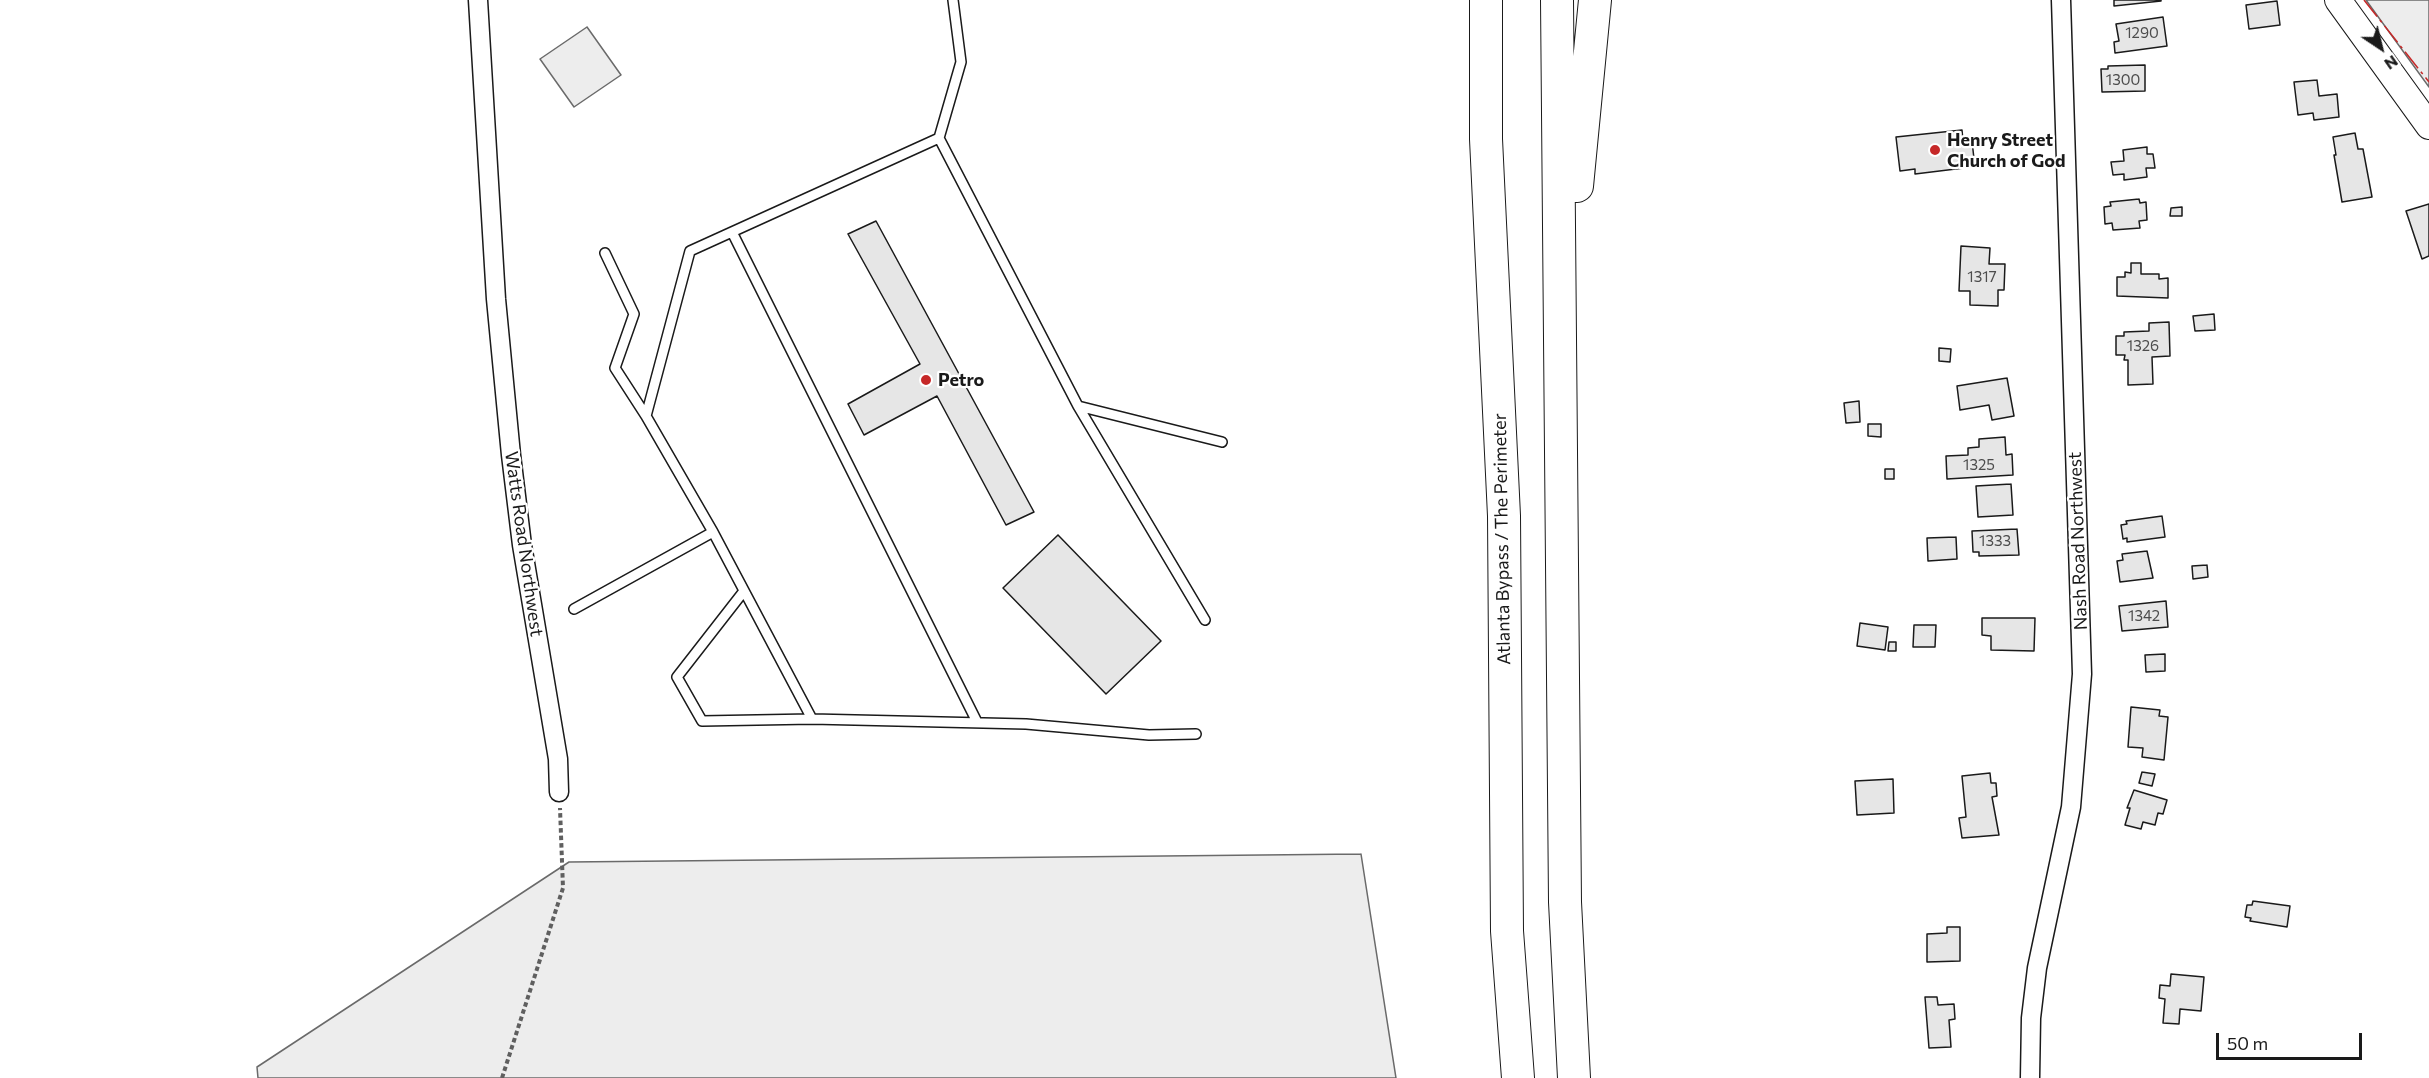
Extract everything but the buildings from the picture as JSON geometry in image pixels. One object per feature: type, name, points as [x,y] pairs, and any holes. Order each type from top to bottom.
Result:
[{"type":"highway","points":[[1474,0],[1486,139]]},
{"type":"highway","name":"Atlanta Bypass / The Perimeter","points":[[1486,0],[1486,139],[1504,516],[1507,931],[1518,1078]]},
{"type":"highway","points":[[1557,0],[1565,902],[1574,1078]]},
{"type":"highway","points":[[1560,352],[1595,0]]},
{"type":"street","name":"Watts Road Northwest","points":[[478,0],[496,299],[511,455],[522,544],[558,759],[559,792]]},
{"type":"street","name":"Nash Road Northwest","points":[[2030,1078],[2031,1018],[2037,968],[2071,807],[2082,674],[2061,0]]},
{"type":"street","points":[[2338,0],[2429,126]]},
{"type":"lane","points":[[953,0],[961,62],[939,138],[1077,406],[1205,620]]},
{"type":"lane","points":[[646,416],[690,251],[939,138]]},
{"type":"lane","points":[[732,232],[977,722]]},
{"type":"lane","points":[[605,253],[634,314],[615,368],[646,416],[713,532],[812,719]]},
{"type":"lane","points":[[1077,406],[1222,442]]},
{"type":"lane","points":[[574,609],[713,532]]},
{"type":"lane","points":[[744,591],[677,677],[702,721],[812,719],[977,722],[1149,735],[1196,734]]},
{"type":"path","points":[[501,1078],[563,888],[559,792]]},
{"type":"shaded area","points":[[2366,0],[2429,0],[2429,87]]},
{"type":"shaded area","points":[[587,27],[621,75],[574,107],[540,59]]},
{"type":"shaded area","points":[[1361,854],[1396,1078],[258,1078],[257,1067],[569,862]]},
{"type":"power","points":[[2364,0],[2429,82]]},
{"type":"place","name":"Henry Street Church of God","points":[[1935,150]]},
{"type":"place","name":"Petro","points":[[926,380]]}]
